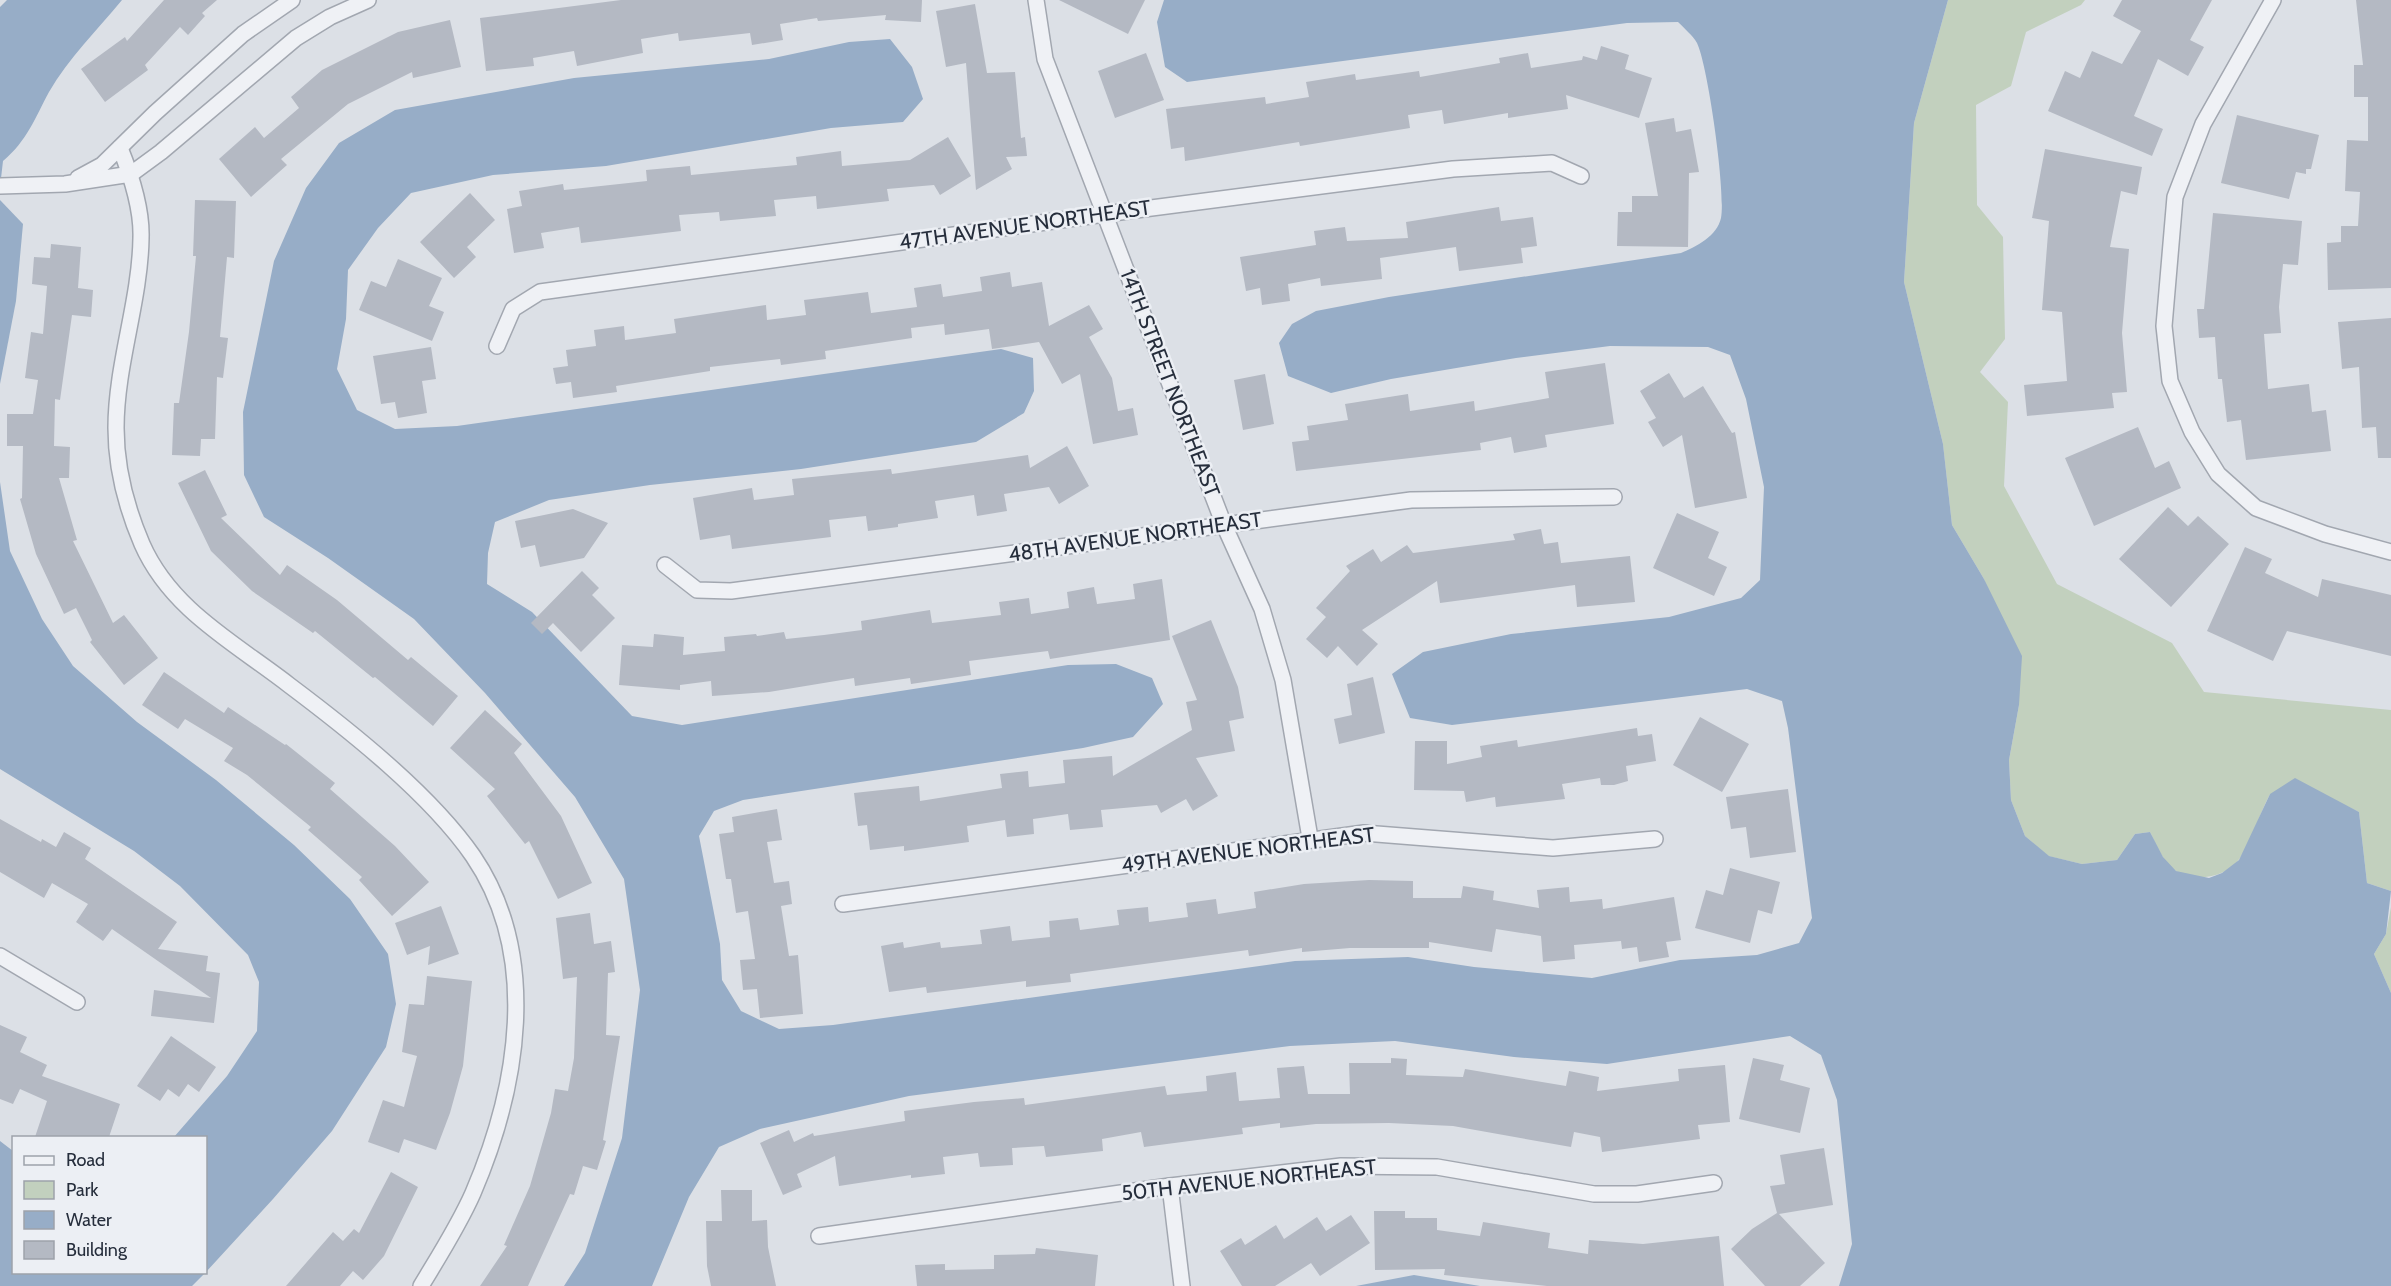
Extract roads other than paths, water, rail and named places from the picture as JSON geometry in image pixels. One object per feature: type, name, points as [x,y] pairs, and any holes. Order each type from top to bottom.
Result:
[{"type":"street","points":[[65,184],[102,165],[243,34],[291,0]]},
{"type":"street","points":[[0,186],[65,184],[130,174],[161,153],[296,39],[330,17],[368,0]]},
{"type":"street","name":"14TH STREET NORTHEAST","points":[[1036,0],[1045,59],[1224,525],[1262,609],[1283,680],[1310,838]]},
{"type":"street","points":[[2273,0],[2204,124],[2175,197],[2164,326],[2170,381],[2192,432],[2218,474],[2256,508],[2325,534],[2391,552]]},
{"type":"street","points":[[120,148],[130,174],[141,236],[116,426],[123,481],[143,546],[158,571],[185,605],[210,629],[286,682],[357,738],[456,835],[474,858],[488,884],[501,913],[511,946],[516,982],[516,1024],[508,1081],[488,1153],[472,1195],[422,1286]]},
{"type":"street","name":"47TH AVENUE NORTHEAST","points":[[497,346],[513,309],[540,292],[1453,169],[1552,163],[1581,176]]},
{"type":"street","name":"48TH AVENUE NORTHEAST","points":[[665,565],[698,590],[731,591],[1411,500],[1614,497]]},
{"type":"street","name":"49TH AVENUE NORTHEAST","points":[[843,904],[1310,838],[1364,833],[1553,848],[1655,839]]},
{"type":"street","points":[[0,956],[77,1002]]},
{"type":"street","name":"50TH AVENUE NORTHEAST","points":[[819,1236],[1170,1186],[1341,1166],[1390,1164],[1437,1167],[1594,1194],[1637,1194],[1714,1183]]},
{"type":"street","points":[[1170,1186],[1182,1286]]},
{"type":"water","points":[[7,0],[122,0],[65,68],[24,137],[3,161],[0,187],[0,7]]},
{"type":"water","points":[[1164,0],[1948,0],[1914,123],[1904,282],[1943,444],[1952,525],[1984,579],[2022,656],[2019,705],[2009,760],[2011,800],[2025,836],[2049,856],[2082,864],[2117,860],[2135,834],[2150,832],[2163,857],[2176,871],[2209,878],[2222,873],[2239,860],[2270,794],[2295,778],[2359,812],[2367,883],[2391,891],[2386,934],[2374,954],[2391,993],[2391,1286],[1839,1286],[1852,1244],[1837,1100],[1821,1055],[1790,1036],[1607,1064],[1514,1057],[1395,1041],[1290,1046],[909,1096],[760,1129],[719,1147],[689,1197],[652,1286],[564,1286],[585,1253],[622,1138],[640,990],[624,879],[575,797],[485,693],[414,619],[328,558],[264,517],[244,475],[243,412],[274,261],[306,188],[339,143],[395,110],[574,78],[769,59],[849,42],[890,39],[912,67],[923,99],[903,122],[831,128],[606,166],[493,175],[411,193],[378,228],[348,270],[346,319],[337,369],[357,410],[395,429],[457,426],[1001,349],[1033,358],[1034,391],[1024,413],[976,442],[801,469],[650,485],[549,500],[495,522],[488,553],[487,584],[532,612],[632,716],[682,725],[1068,665],[1116,664],[1152,678],[1163,704],[1133,737],[1083,748],[743,800],[714,811],[699,836],[720,944],[722,980],[741,1011],[779,1029],[833,1025],[1295,961],[1408,957],[1474,967],[1592,978],[1680,960],[1757,955],[1799,943],[1812,918],[1788,728],[1782,701],[1747,689],[1452,725],[1410,718],[1392,674],[1423,652],[1511,634],[1669,617],[1741,598],[1760,580],[1764,487],[1746,399],[1730,355],[1708,347],[1610,346],[1516,358],[1391,379],[1331,393],[1288,376],[1279,343],[1292,324],[1316,311],[1389,297],[1681,253],[1705,240],[1715,230],[1721,218],[1721,183],[1711,102],[1701,56],[1695,40],[1678,22],[1627,23],[1187,82],[1165,67],[1157,22]]},
{"type":"water","points":[[0,200],[23,224],[16,301],[0,384]]},
{"type":"water","points":[[0,482],[10,551],[42,619],[73,666],[137,722],[216,780],[294,845],[350,899],[388,954],[396,1004],[386,1047],[332,1131],[207,1271],[207,1136],[175,1136],[227,1076],[257,1031],[259,982],[248,955],[180,886],[134,851],[0,769]]},
{"type":"water","points":[[0,1141],[12,1150],[12,1274],[204,1274],[192,1286],[0,1286]]},
{"type":"water","points":[[1414,1275],[1480,1286],[1356,1286]]}]
